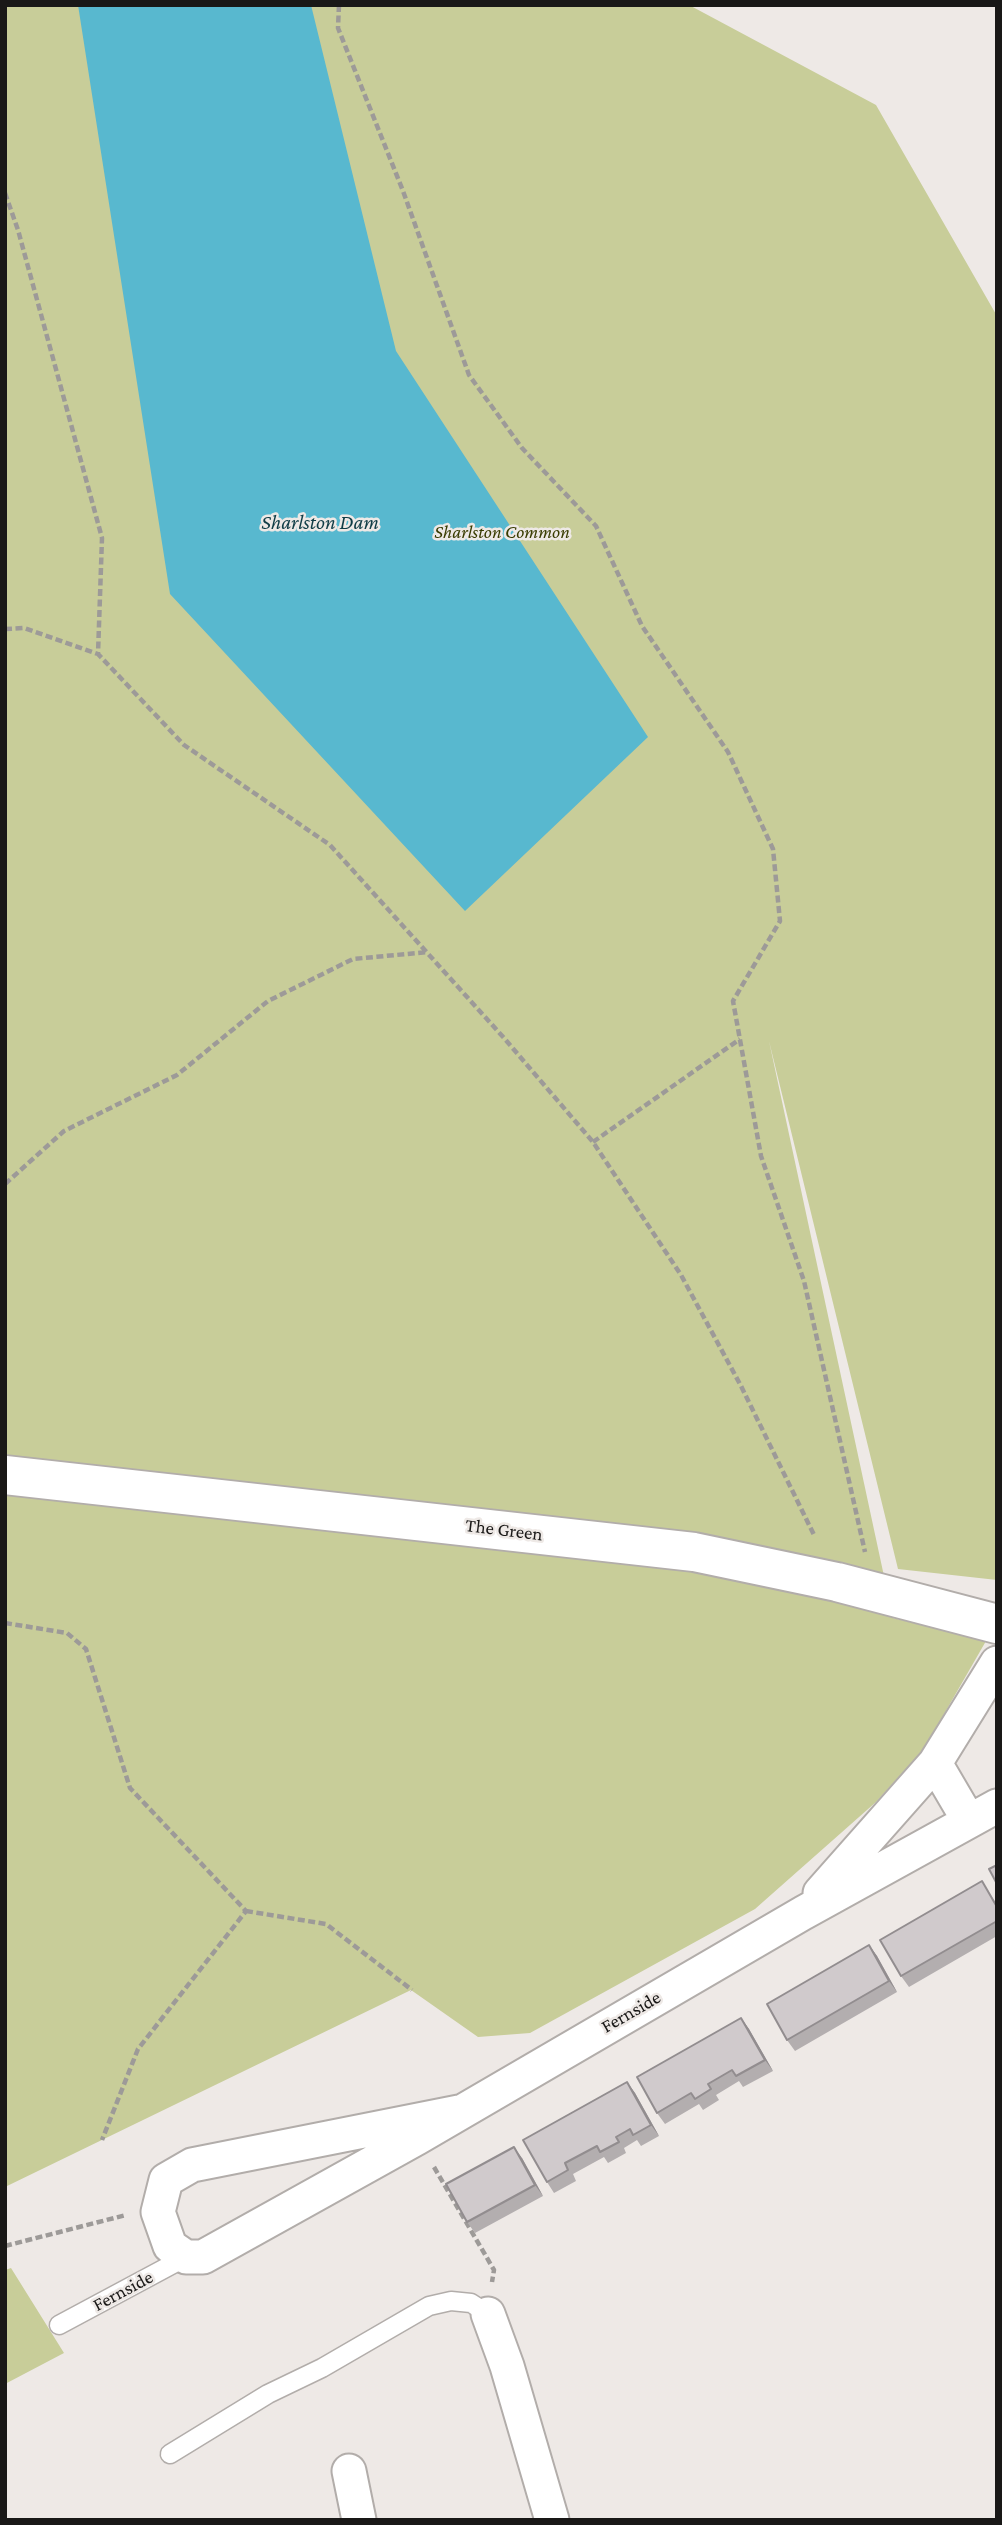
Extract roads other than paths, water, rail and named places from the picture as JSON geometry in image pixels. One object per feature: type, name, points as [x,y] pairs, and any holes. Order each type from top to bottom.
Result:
[{"type":"street","name":"The Green","points":[[5,1475],[694,1552],[836,1582],[997,1624]]},
{"type":"street","name":"Fernside","points":[[803,1913],[935,1763],[997,1663]]},
{"type":"street","name":"Fernside","points":[[459,2112],[192,2165],[166,2180],[158,2212],[170,2246],[186,2257],[203,2257],[417,2138],[803,1913],[983,1813],[935,1763]]},
{"type":"street","points":[[488,2314],[507,2366],[552,2520]]},
{"type":"street","points":[[349,2471],[359,2520]]},
{"type":"lane","name":"Fernside","points":[[59,2325],[186,2257]]},
{"type":"lane","points":[[170,2454],[268,2394],[322,2368],[429,2306],[451,2301],[471,2303],[488,2314]]},
{"type":"water","name":"Sharlston Dam","points":[[78,5],[311,5],[396,351],[648,737],[465,911],[170,594]]},
{"type":"park label","name":"Sharlston Common","points":[[502,532]]}]
